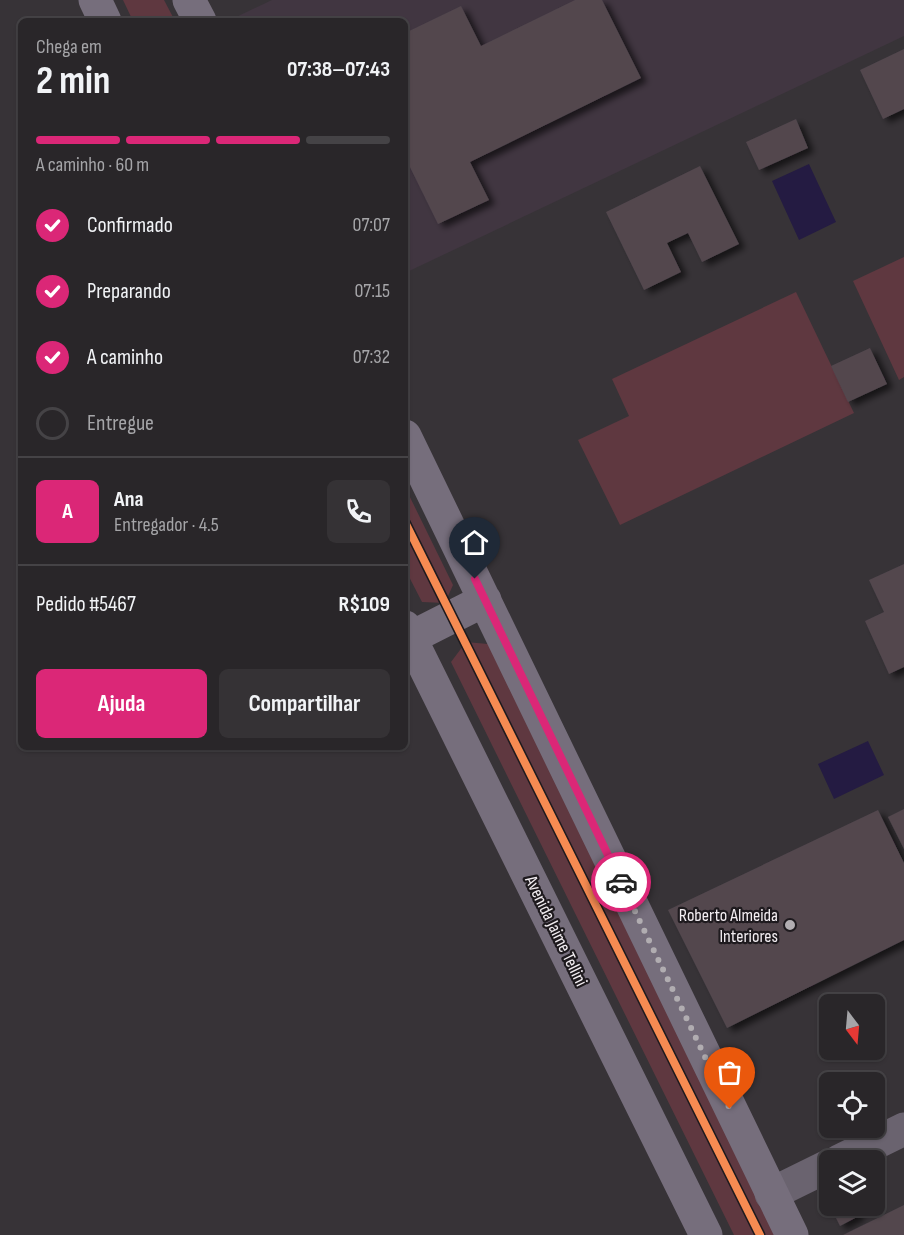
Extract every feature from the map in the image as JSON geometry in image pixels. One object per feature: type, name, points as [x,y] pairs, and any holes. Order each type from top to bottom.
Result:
[{"type":"main road","points":[[95,0],[104,18]]},
{"type":"main road","points":[[189,0],[198,18]]},
{"type":"main road","points":[[408,442],[792,1235]]},
{"type":"main road","points":[[408,633],[485,600]]},
{"type":"main road","name":"Avenida Jaime Tellini","points":[[408,633],[706,1235]]},
{"type":"street","points":[[860,1150],[904,1128]]},
{"type":"street","points":[[771,1194],[819,1171]]},
{"type":"shaded area","points":[[123,0],[164,0],[173,18],[132,18]]},
{"type":"shaded area","points":[[272,0],[904,0],[904,36],[408,272],[408,18],[234,18]]},
{"type":"shaded area","points":[[809,164],[836,222],[799,240],[772,181]]},
{"type":"shaded area","points":[[904,257],[904,377],[899,380],[853,281]]},
{"type":"shaded area","points":[[796,292],[854,413],[620,525],[578,440],[629,416],[612,379]]},
{"type":"shaded area","points":[[408,493],[453,585],[445,603],[422,602],[408,575]]},
{"type":"shaded area","points":[[466,642],[488,644],[780,1235],[734,1235],[451,662]]},
{"type":"shaded area","points":[[868,741],[884,775],[834,799],[818,764]]},
{"type":"building","points":[[575,0],[602,0],[641,78],[470,162],[489,200],[438,224],[408,163],[408,32],[461,6],[481,46]]},
{"type":"building","points":[[904,49],[904,109],[883,119],[860,70]]},
{"type":"building","points":[[796,119],[808,148],[759,170],[746,142]]},
{"type":"building","points":[[700,166],[739,244],[702,262],[688,233],[667,243],[681,272],[644,290],[606,212]]},
{"type":"building","points":[[870,348],[887,384],[848,402],[831,366]]},
{"type":"building","points":[[904,564],[904,667],[889,674],[865,621],[884,612],[869,580]]},
{"type":"building","points":[[904,809],[904,849],[888,817]]},
{"type":"building","name":"Roberto Almeida Interiores","points":[[878,810],[904,863],[904,940],[727,1028],[668,910]]},
{"type":"building","points":[[904,1205],[904,1235],[843,1235],[885,1216]]},
{"type":"building","points":[[835,1216],[859,1216],[840,1226]]},
{"type":"cycle path","points":[[408,528],[760,1235]]},
{"type":"way so far","points":[[621,882],[730,1109]]},
{"type":"place","name":"Roberto Almeida Interiores","points":[[790,925]]},
{"type":"route","points":[[475,579],[621,882]]}]
